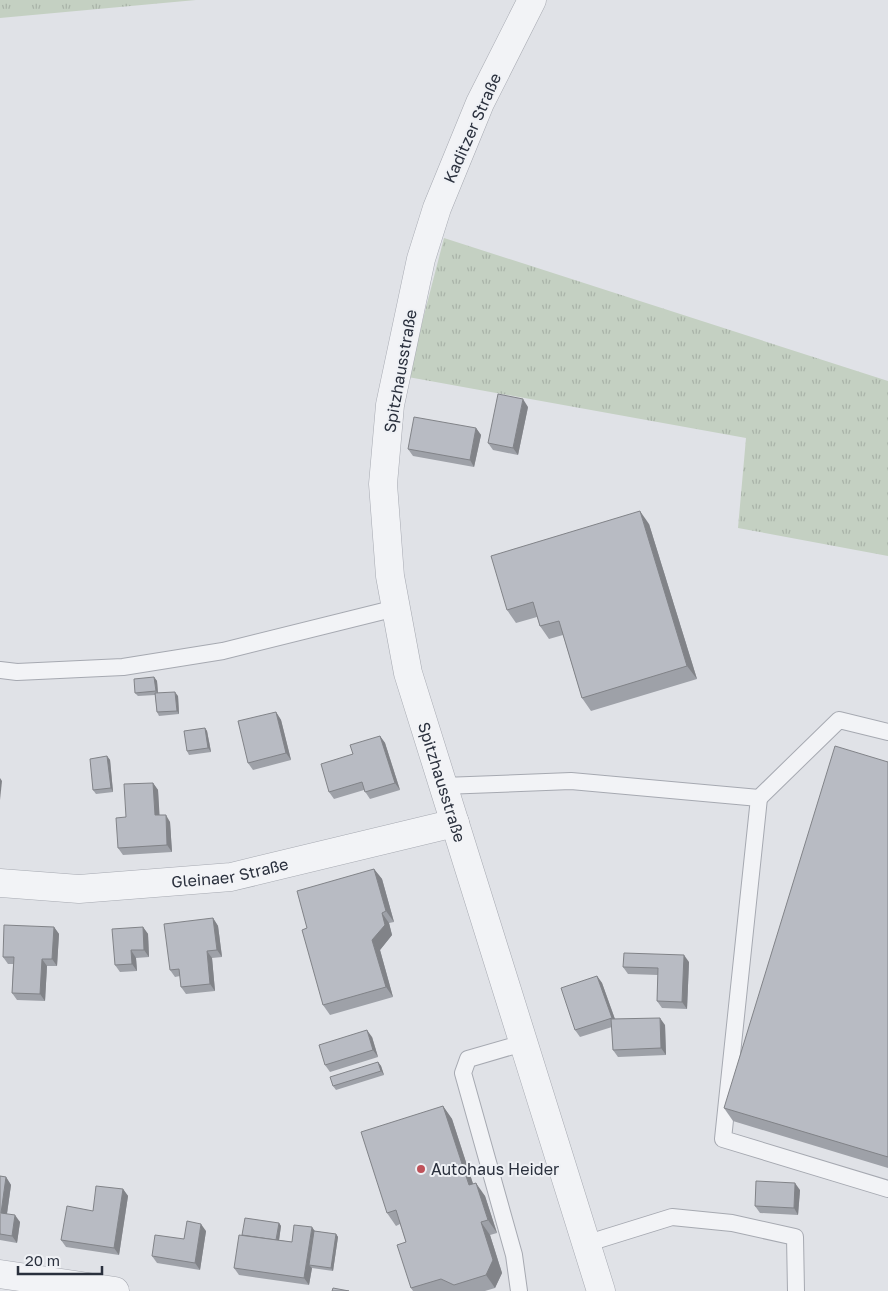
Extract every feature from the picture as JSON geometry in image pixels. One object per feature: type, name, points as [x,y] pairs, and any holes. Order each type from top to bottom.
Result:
[{"type":"street","name":"Kaditzer Straße","points":[[421,260],[437,208],[480,103],[532,0]]},
{"type":"street","name":"Spitzhausstraße","points":[[421,260],[390,405],[383,484],[390,576],[408,673],[601,1291]]},
{"type":"street","name":"Gleinaer Straße","points":[[0,883],[79,889],[231,877],[455,823]]},
{"type":"street","points":[[0,1274],[116,1291]]},
{"type":"lane","points":[[0,670],[17,672],[123,667],[223,651],[396,608]]},
{"type":"lane","points":[[888,732],[839,720],[759,798],[723,1139],[888,1189]]},
{"type":"lane","points":[[443,786],[572,781],[759,798]]},
{"type":"lane","points":[[519,1291],[514,1255],[463,1073],[468,1059],[523,1043]]},
{"type":"lane","points":[[585,1244],[672,1217],[741,1225],[795,1238],[796,1291]]},
{"type":"green space","points":[[0,0],[196,0],[0,18]]},
{"type":"green space","points":[[444,238],[888,381],[888,556],[738,528],[746,438],[408,377]]},
{"type":"building","points":[[498,394],[523,399],[513,448],[488,443]]},
{"type":"building","points":[[414,417],[476,428],[470,460],[408,449]]},
{"type":"building","points":[[640,511],[687,666],[582,698],[559,621],[540,626],[533,602],[507,610],[491,556]]},
{"type":"building","points":[[154,677],[156,691],[135,693],[134,679]]},
{"type":"building","points":[[175,692],[177,711],[157,712],[155,693]]},
{"type":"building","points":[[276,712],[286,753],[248,763],[238,721]]},
{"type":"building","points":[[205,728],[208,748],[187,751],[184,731]]},
{"type":"building","points":[[380,736],[395,783],[365,792],[362,782],[329,792],[321,764],[353,754],[350,745]]},
{"type":"building","points":[[835,746],[888,762],[888,1157],[724,1108]]},
{"type":"building","points":[[107,756],[111,788],[93,790],[90,759]]},
{"type":"building","points":[[153,783],[155,815],[166,815],[167,845],[118,848],[116,818],[126,817],[124,784]]},
{"type":"building","points":[[374,869],[386,911],[382,913],[385,925],[372,940],[386,987],[323,1005],[302,930],[307,928],[297,891]]},
{"type":"building","points":[[213,918],[217,950],[207,951],[210,984],[181,987],[179,969],[170,970],[164,924]]},
{"type":"building","points":[[4,925],[54,927],[52,959],[42,959],[40,994],[12,993],[14,957],[3,957]]},
{"type":"building","points":[[143,927],[144,950],[131,950],[132,964],[115,965],[112,929]]},
{"type":"building","points":[[624,953],[684,955],[682,1002],[657,1001],[658,968],[623,967]]},
{"type":"building","points":[[597,976],[612,1018],[575,1030],[561,988]]},
{"type":"building","points":[[660,1018],[661,1048],[613,1050],[611,1019]]},
{"type":"building","points":[[367,1030],[373,1050],[325,1065],[319,1045]]},
{"type":"building","points":[[378,1062],[381,1071],[333,1086],[330,1077]]},
{"type":"building","points":[[443,1106],[469,1185],[476,1183],[488,1220],[481,1222],[493,1260],[486,1275],[454,1285],[441,1279],[411,1288],[397,1245],[406,1242],[396,1210],[387,1213],[361,1132]]},
{"type":"building","points":[[0,1176],[6,1177],[1,1213],[15,1215],[12,1236],[0,1234]]},
{"type":"building","points":[[756,1181],[795,1183],[794,1208],[755,1206]]},
{"type":"building","points":[[96,1186],[123,1189],[114,1248],[61,1240],[67,1206],[93,1211]]},
{"type":"building","points":[[245,1218],[279,1223],[276,1240],[242,1235]]},
{"type":"building","points":[[187,1221],[201,1224],[195,1263],[152,1256],[155,1235],[184,1239]]},
{"type":"building","points":[[294,1225],[312,1227],[304,1278],[234,1268],[239,1235],[292,1242]]},
{"type":"building","points":[[314,1231],[336,1234],[331,1268],[309,1265]]},
{"type":"building","points":[[333,1288],[349,1291],[332,1291]]},
{"type":"place","name":"Autohaus Heider","points":[[421,1169]]}]
